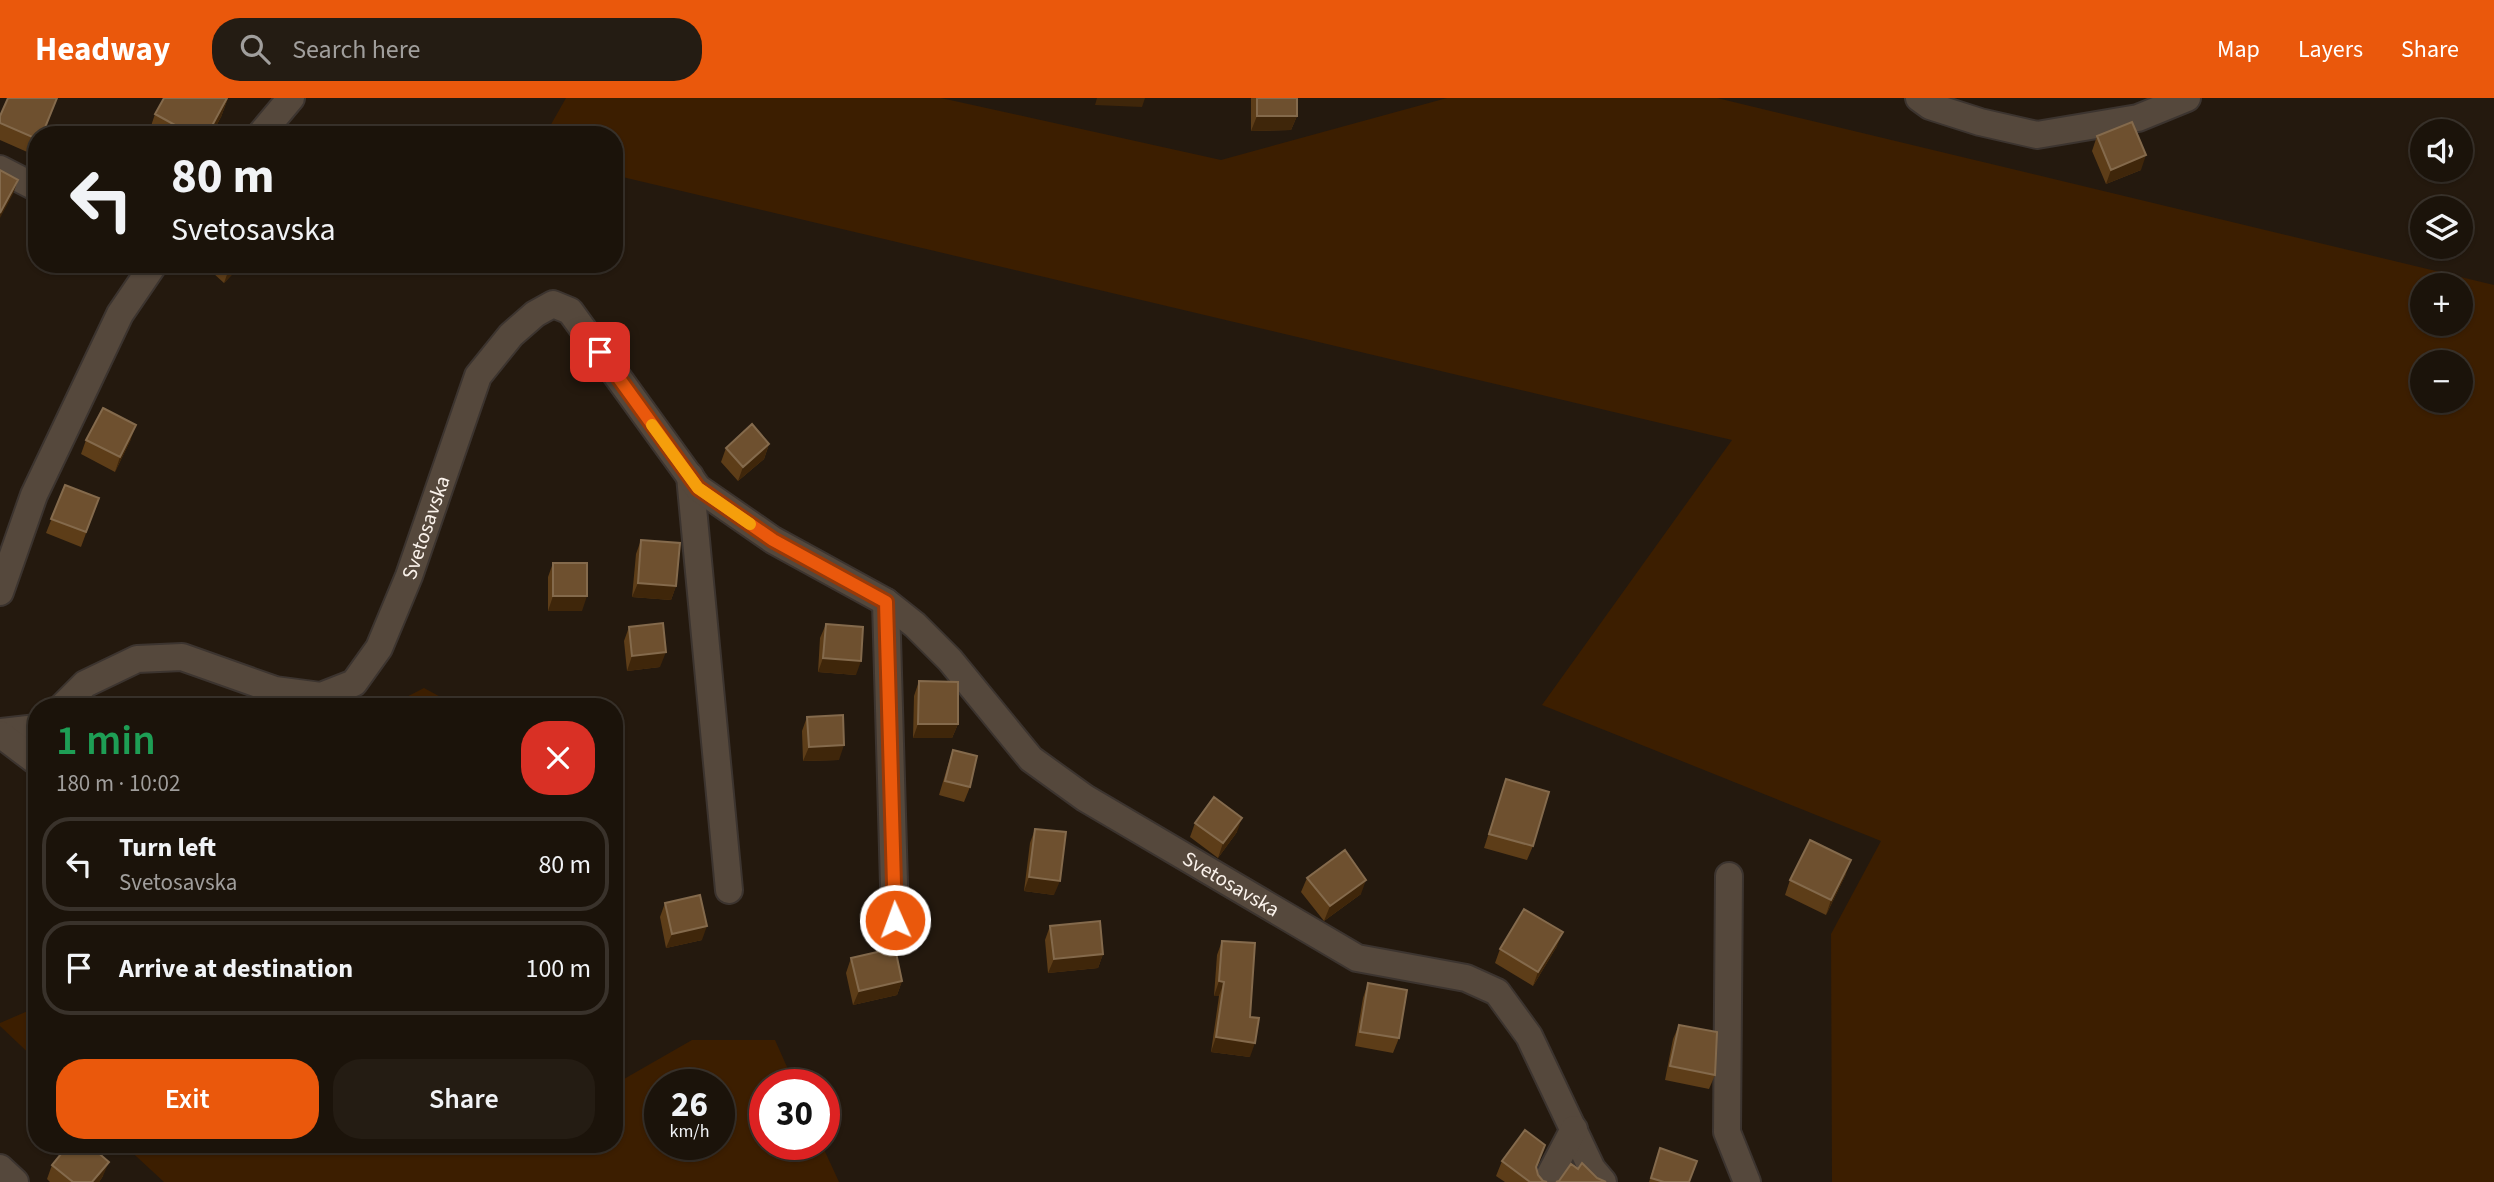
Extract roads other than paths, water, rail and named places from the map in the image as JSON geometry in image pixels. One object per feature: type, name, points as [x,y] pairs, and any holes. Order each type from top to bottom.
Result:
[{"type":"street","points":[[268,126],[291,98]]},
{"type":"street","points":[[1919,98],[1930,106],[1980,122],[2037,135],[2138,118],[2187,98]]},
{"type":"street","points":[[0,169],[28,183]]},
{"type":"street","points":[[0,592],[34,495],[120,314],[148,273]]},
{"type":"street","name":"Svetosavska","points":[[71,698],[85,684],[137,659],[182,657],[275,690],[321,696],[354,682],[379,648],[409,576],[478,376],[511,335],[535,314],[553,304],[570,311],[698,488],[773,540],[886,602],[915,625],[950,660],[1031,759],[1085,798],[1357,958],[1466,978],[1497,992],[1529,1036],[1592,1169],[1603,1182]]},
{"type":"street","points":[[690,476],[729,890]]},
{"type":"street","points":[[886,602],[895,920]]},
{"type":"street","points":[[0,733],[28,729]]},
{"type":"street","points":[[0,733],[28,754]]},
{"type":"street","points":[[1729,876],[1727,1132],[1747,1182]]},
{"type":"street","points":[[1546,1182],[1574,1129]]},
{"type":"street","points":[[0,1168],[15,1182]]}]
